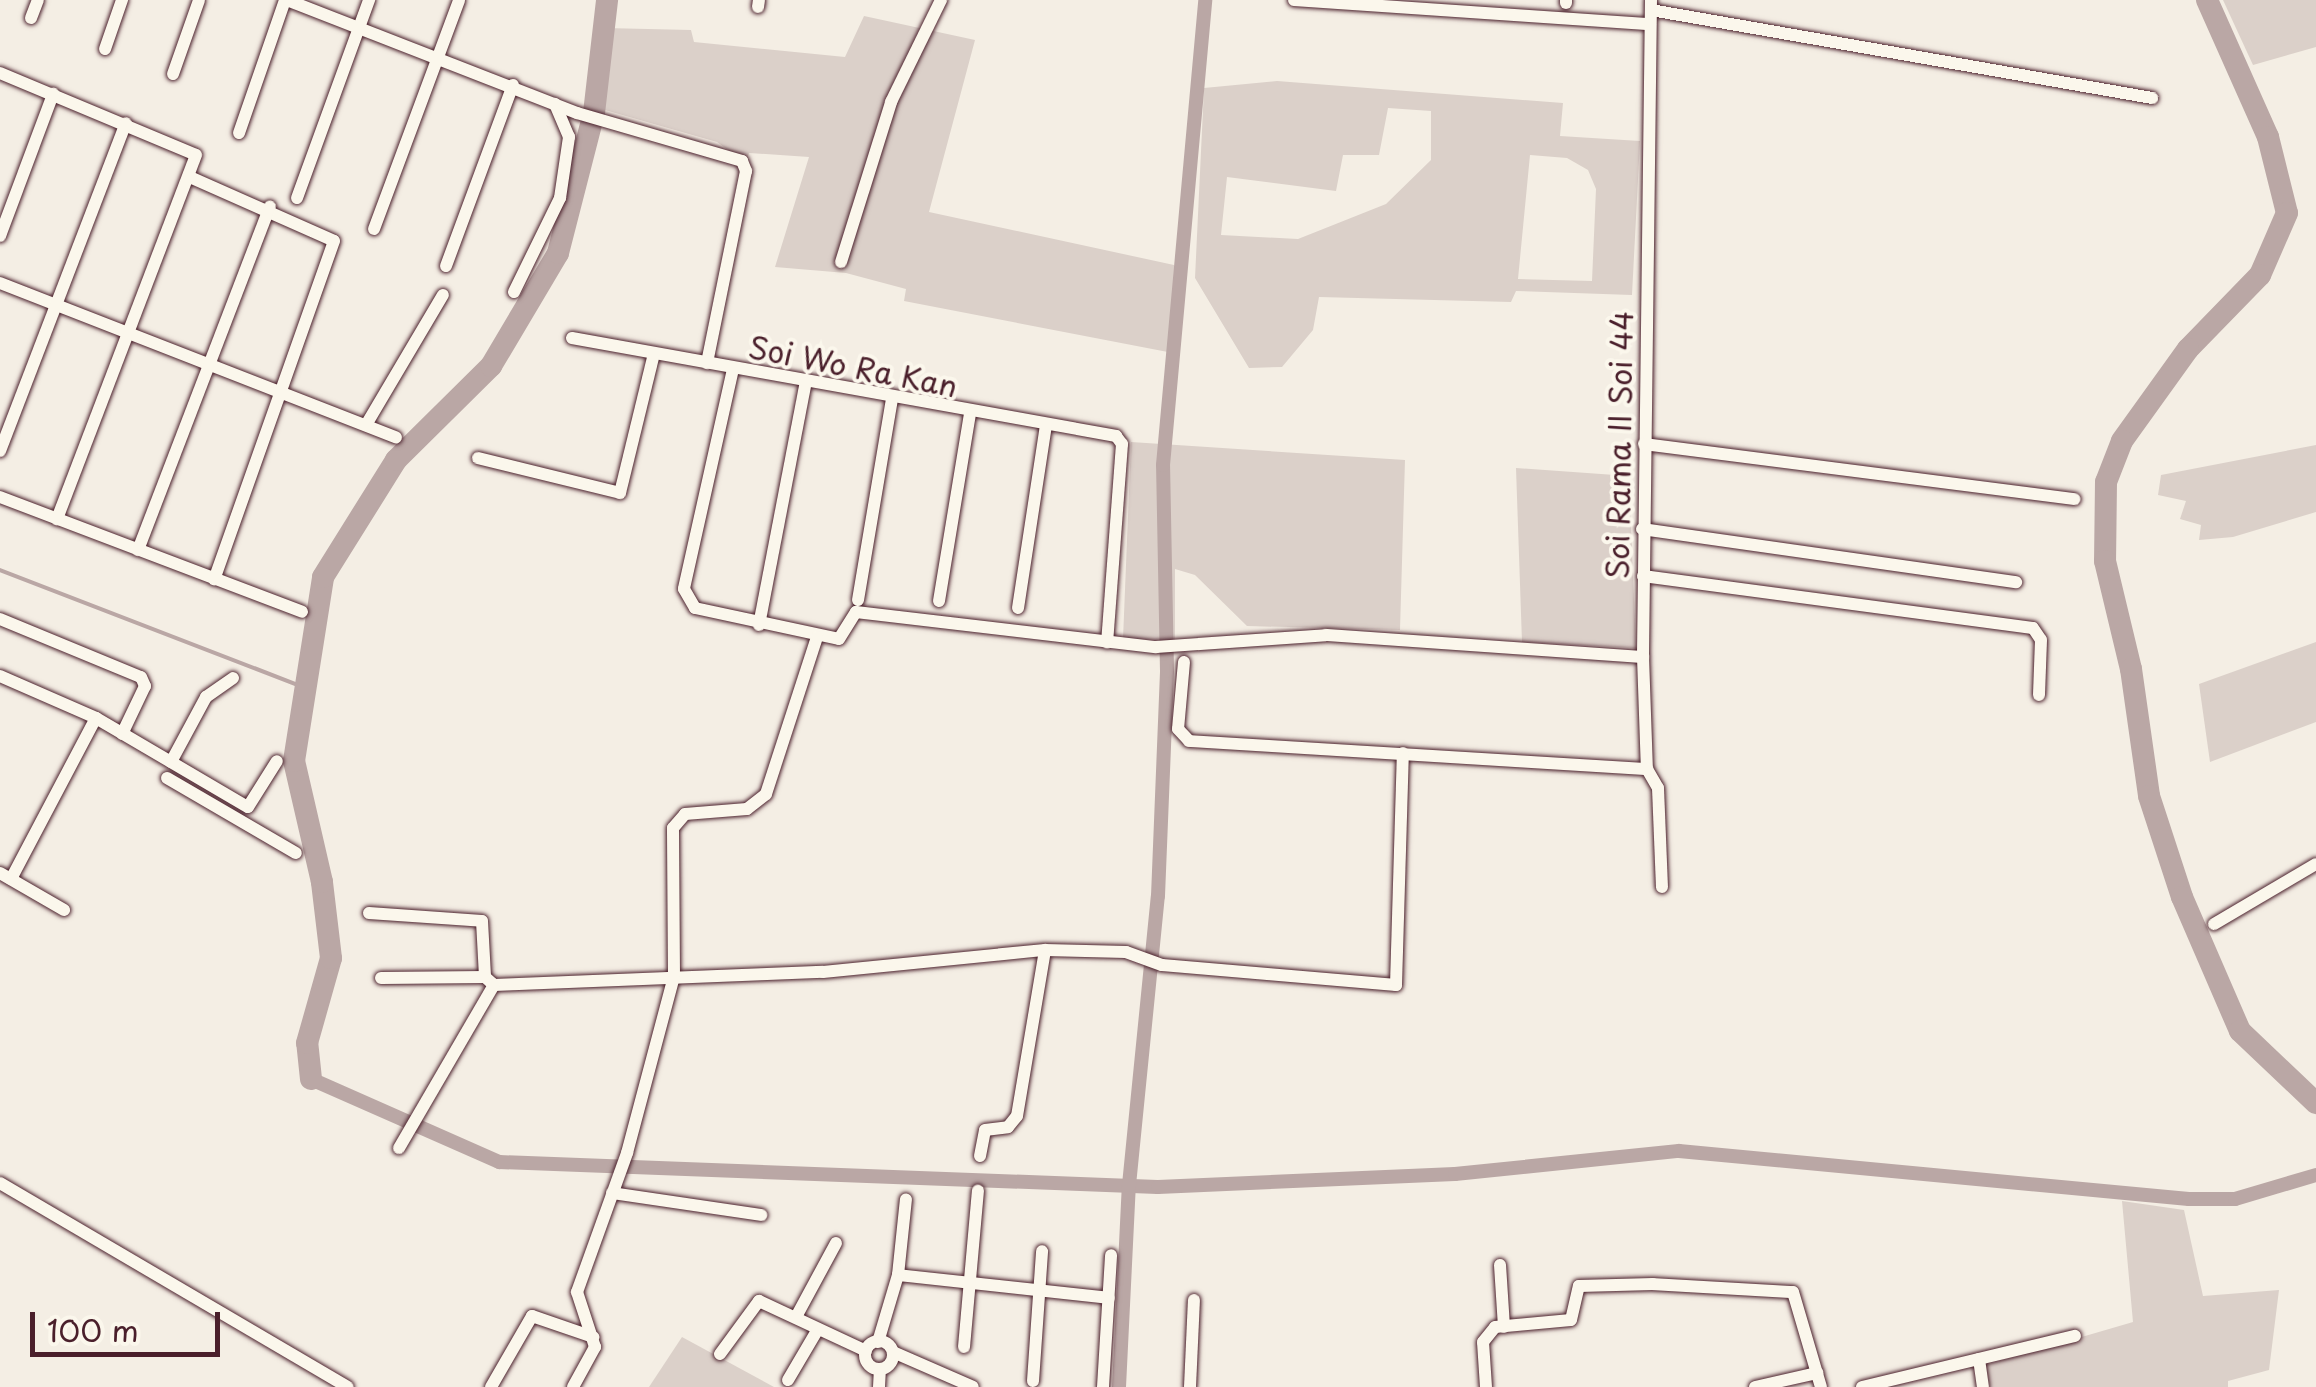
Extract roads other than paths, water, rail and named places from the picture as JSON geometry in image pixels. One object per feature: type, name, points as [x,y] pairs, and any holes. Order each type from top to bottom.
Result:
[{"type":"street","points":[[31,18],[38,0]]},
{"type":"street","points":[[106,50],[122,0]]},
{"type":"street","points":[[174,74],[199,0]]},
{"type":"street","points":[[238,133],[286,0],[514,85],[577,113],[742,161],[746,171],[707,363]]},
{"type":"street","points":[[297,198],[369,0]]},
{"type":"street","points":[[374,228],[459,0]]},
{"type":"street","points":[[841,262],[891,102],[941,0]]},
{"type":"street","points":[[1294,0],[1651,12],[2152,98]]},
{"type":"street","name":"Soi Rama II Soi 44","points":[[1651,12],[1643,657],[1647,769],[1658,788],[1662,887]]},
{"type":"street","points":[[0,74],[190,147],[196,155],[192,178],[57,519]]},
{"type":"street","points":[[446,266],[514,85]]},
{"type":"street","points":[[0,236],[52,94]]},
{"type":"street","points":[[514,292],[560,198],[570,138],[555,104]]},
{"type":"street","points":[[0,451],[126,122]]},
{"type":"street","points":[[192,178],[270,208],[334,241],[214,578]]},
{"type":"street","points":[[138,550],[270,208]]},
{"type":"street","points":[[0,284],[396,437]]},
{"type":"street","points":[[366,425],[443,296]]},
{"type":"street","name":"Soi Wo Ra Kan","points":[[572,338],[970,413],[1105,432],[1122,444],[1107,642]]},
{"type":"street","points":[[478,458],[620,493],[654,354]]},
{"type":"street","points":[[733,369],[684,590],[695,608],[816,636],[839,639],[857,606],[892,398]]},
{"type":"street","points":[[760,625],[806,382]]},
{"type":"street","points":[[940,602],[970,413]]},
{"type":"street","points":[[1018,608],[1046,425]]},
{"type":"street","points":[[1644,444],[2076,499]]},
{"type":"street","points":[[0,497],[302,612]]},
{"type":"street","points":[[1642,530],[2016,582]]},
{"type":"street","points":[[1643,576],[2033,628],[2041,640],[2039,696]]},
{"type":"street","points":[[857,606],[1156,647],[1326,635],[1643,657]]},
{"type":"street","points":[[0,619],[145,680],[122,734]]},
{"type":"street","points":[[573,1387],[592,1353],[593,1337],[576,1302],[627,1153],[674,976],[674,828],[685,814],[747,809],[766,794],[816,636]]},
{"type":"street","points":[[1184,662],[1178,729],[1189,741],[1647,769]]},
{"type":"street","points":[[0,676],[96,718],[248,807],[278,762]]},
{"type":"street","points":[[172,762],[206,697],[233,678]]},
{"type":"street","points":[[64,910],[6,876],[96,718]]},
{"type":"street","points":[[381,978],[490,981],[823,972],[1044,950],[1126,952],[1162,965],[1396,985],[1403,753]]},
{"type":"street","points":[[168,778],[296,853]]},
{"type":"street","points":[[223,810],[232,797]]},
{"type":"street","points":[[2214,924],[2316,864]]},
{"type":"street","points":[[369,913],[482,921],[490,981],[424,1113],[399,1148]]},
{"type":"street","points":[[980,1156],[985,1130],[1008,1127],[1017,1116],[1044,950]]},
{"type":"street","points":[[0,1183],[348,1387]]},
{"type":"street","points":[[964,1347],[978,1191]]},
{"type":"street","points":[[612,1193],[761,1215]]},
{"type":"street","points":[[866,1351],[878,1342],[898,1275],[906,1199]]},
{"type":"street","points":[[796,1317],[836,1243]]},
{"type":"street","points":[[1033,1381],[1042,1251]]},
{"type":"street","points":[[1103,1387],[1112,1254]]},
{"type":"street","points":[[1500,1264],[1504,1327]]},
{"type":"street","points":[[898,1275],[1109,1298]]},
{"type":"street","points":[[1486,1387],[1483,1342],[1488,1332],[1571,1320],[1579,1286],[1782,1287],[1798,1300],[1819,1380],[1755,1387]]},
{"type":"street","points":[[1190,1387],[1194,1300]]},
{"type":"street","points":[[720,1354],[760,1301],[866,1351]]},
{"type":"street","points":[[491,1387],[532,1316],[593,1337]]},
{"type":"street","points":[[788,1380],[818,1329]]},
{"type":"street","points":[[1862,1387],[2075,1336]]},
{"type":"street","points":[[878,1342],[973,1387]]},
{"type":"street","points":[[866,1351],[868,1364],[880,1369]]},
{"type":"street","points":[[879,1387],[880,1369],[893,1352]]},
{"type":"street","points":[[1978,1359],[1983,1387]]},
{"type":"waterway","points":[[311,1079],[307,1043],[331,958],[322,882],[294,761],[323,577],[396,460],[491,366],[558,253],[594,113],[607,0]]},
{"type":"waterway","points":[[1119,1387],[1129,1185],[1158,896],[1167,671],[1163,465],[1205,0]]},
{"type":"waterway","points":[[2207,0],[2268,137],[2287,213],[2260,275],[2188,349],[2122,441],[2106,482],[2105,561],[2131,669],[2149,796],[2182,897],[2240,1031],[2316,1103]]},
{"type":"waterway","points":[[0,570],[301,686]]},
{"type":"waterway","points":[[311,1079],[499,1162],[1158,1187],[1455,1174],[1679,1151],[2189,1199],[2235,1199],[2316,1175]]}]
